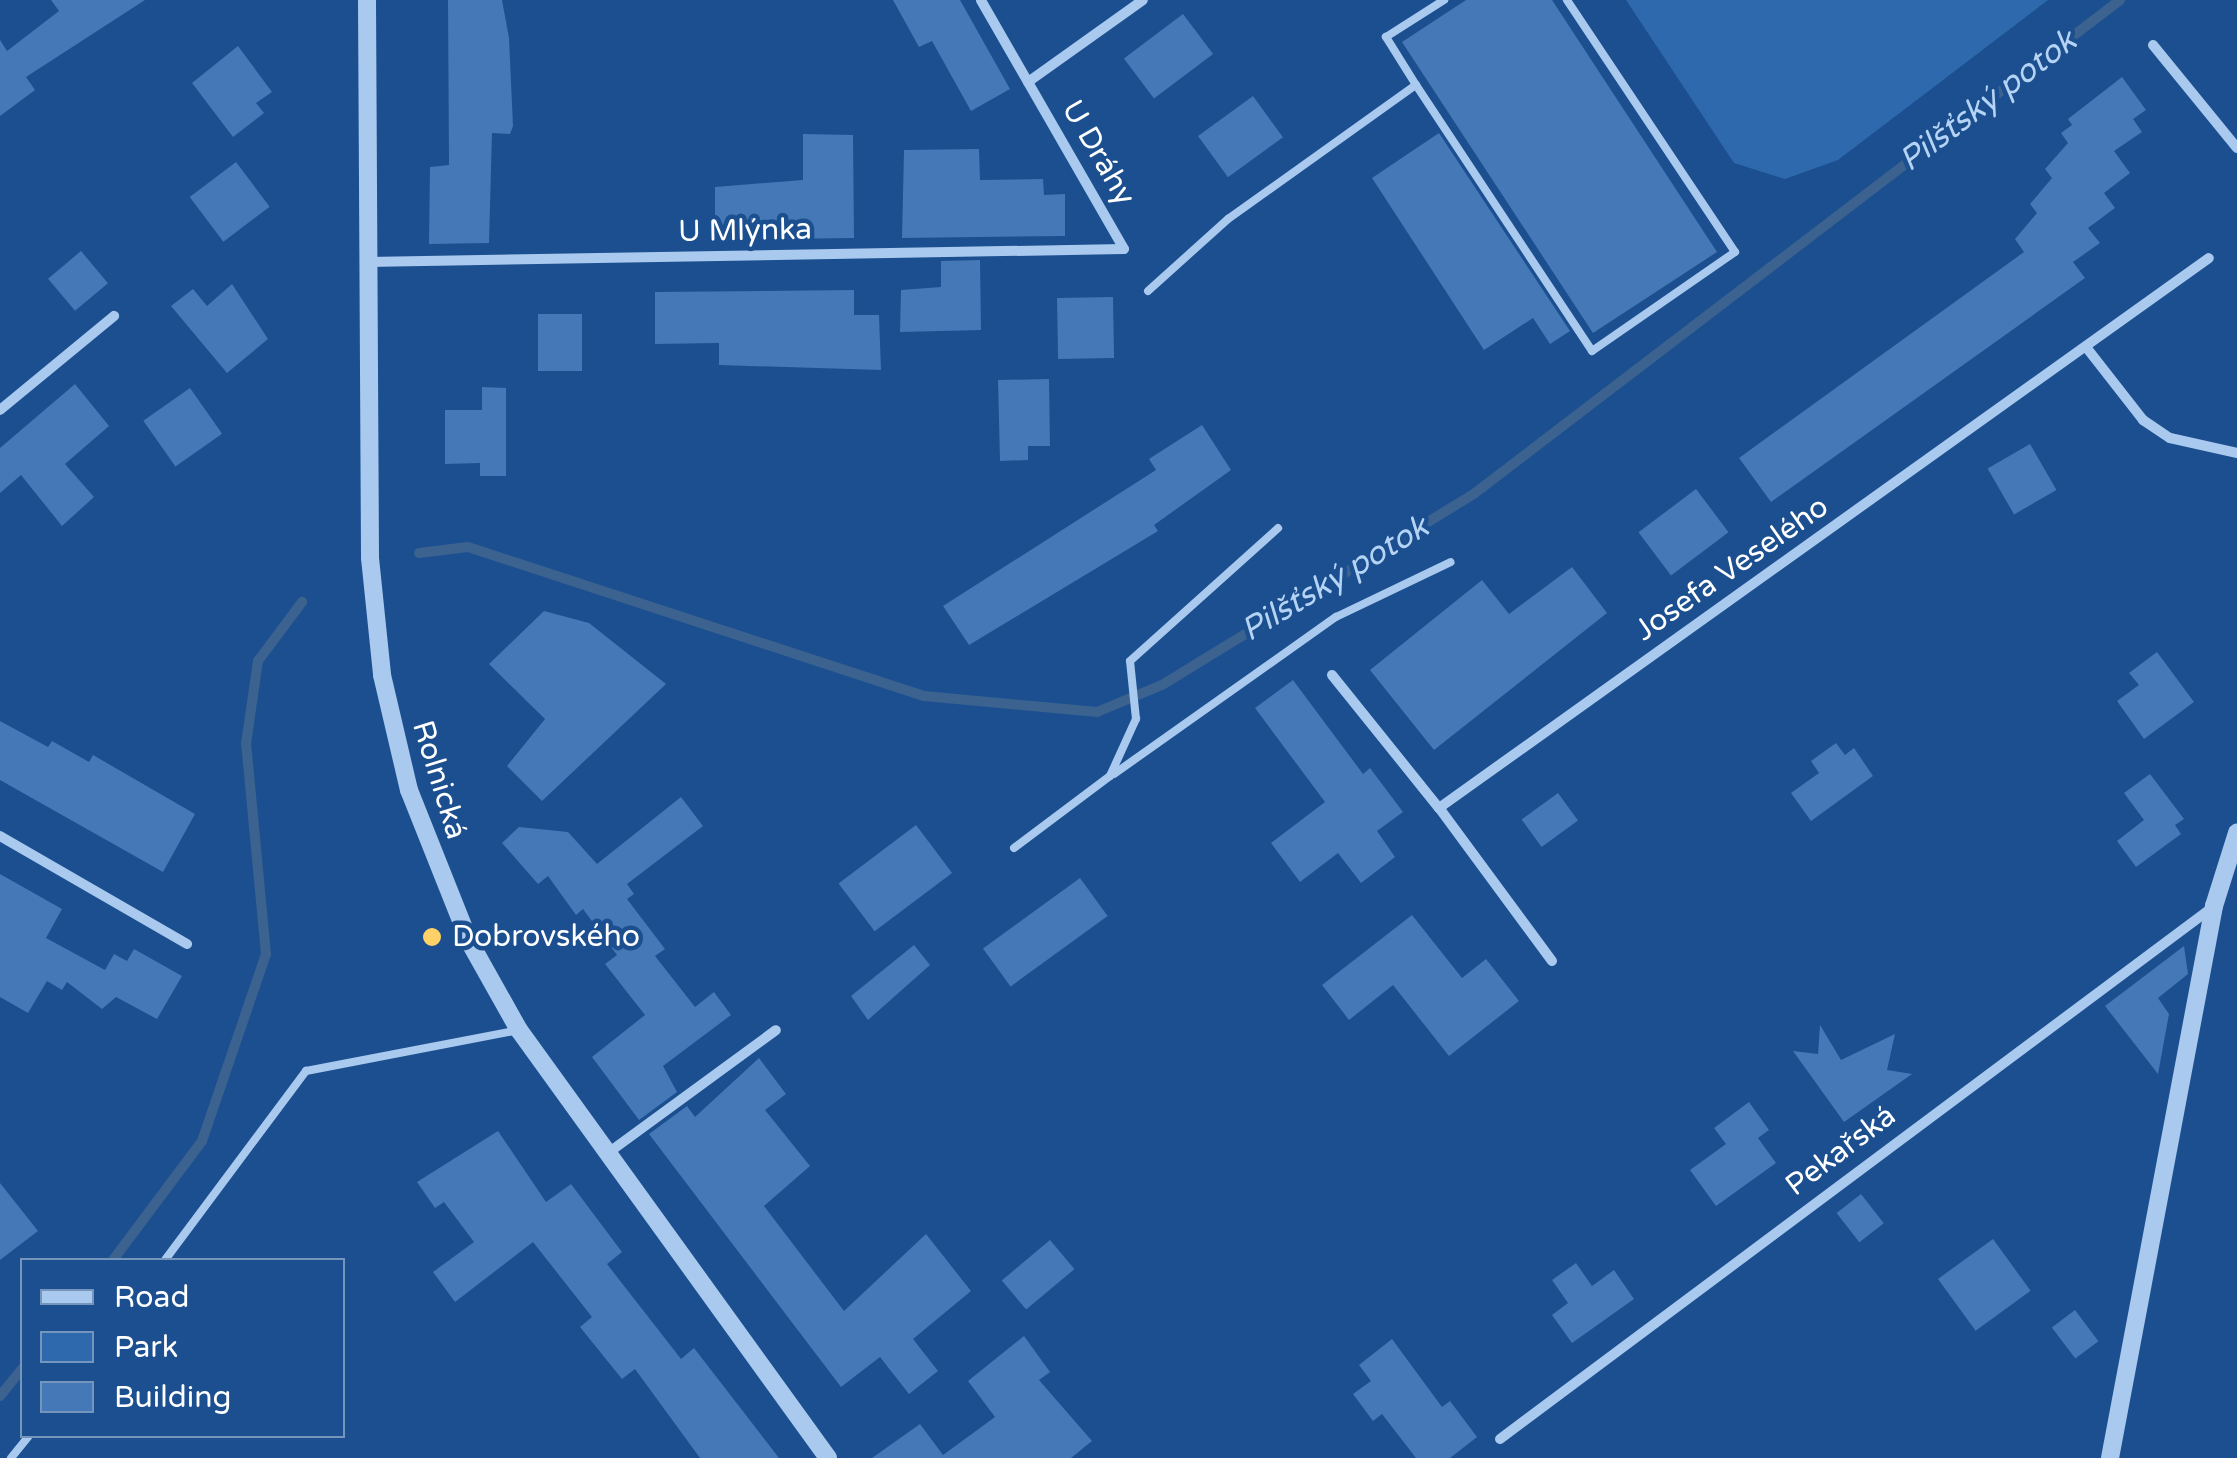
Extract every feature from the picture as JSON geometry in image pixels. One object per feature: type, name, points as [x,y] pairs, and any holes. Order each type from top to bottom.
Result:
[{"type":"street","name":"Rolnická","points":[[367,0],[370,558],[382,675],[428,848],[519,1030],[828,1458]]},
{"type":"street","name":"U Dráhy","points":[[981,0],[1124,249]]},
{"type":"street","name":"U Dráhy","points":[[1028,82],[1142,0]]},
{"type":"street","points":[[2154,45],[2237,148]]},
{"type":"street","name":"U Mlýnka","points":[[367,262],[1124,249]]},
{"type":"street","name":"Josefa Veselého","points":[[1439,808],[2209,258]]},
{"type":"street","points":[[0,410],[114,316]]},
{"type":"street","points":[[2086,348],[2143,420],[2170,438],[2237,453]]},
{"type":"street","points":[[1332,675],[1439,808],[1552,962]]},
{"type":"street","points":[[2110,1458],[2214,906],[2237,833]]},
{"type":"street","points":[[0,836],[187,944]]},
{"type":"street","name":"Pekařská","points":[[1500,1439],[2214,906]]},
{"type":"street","points":[[608,1153],[776,1030]]},
{"type":"lane","points":[[1444,0],[1386,37],[1592,351],[1736,252],[1567,0]]},
{"type":"lane","points":[[1148,291],[1228,219],[1416,84]]},
{"type":"lane","points":[[1110,776],[1136,720],[1130,661],[1278,528]]},
{"type":"lane","points":[[1014,848],[1336,617],[1450,562]]},
{"type":"lane","points":[[166,1258],[306,1071],[519,1030]]},
{"type":"lane","points":[[11,1458],[27,1438]]},
{"type":"green space","points":[[1626,0],[2048,0],[1838,160],[1785,179],[1734,163]]},
{"type":"building","points":[[51,0],[145,0],[26,77],[35,90],[0,116],[0,40],[7,51],[59,11]]},
{"type":"building","points":[[448,0],[502,0],[509,38],[513,126],[510,134],[492,133],[489,243],[429,244],[430,167],[449,165]]},
{"type":"building","points":[[893,0],[960,0],[1010,89],[971,111],[932,41],[919,47]]},
{"type":"building","points":[[1466,0],[1552,0],[1717,252],[1593,333],[1402,42]]},
{"type":"building","points":[[1183,14],[1213,54],[1154,98],[1124,59]]},
{"type":"building","points":[[238,46],[272,92],[256,103],[264,113],[233,137],[192,83]]},
{"type":"building","points":[[2122,77],[2146,110],[2133,119],[2142,132],[2114,151],[2130,173],[2104,193],[2115,208],[2088,228],[2100,243],[2073,262],[2085,278],[1771,502],[1739,458],[2024,252],[2015,239],[2037,213],[2030,204],[2052,178],[2045,169],[2068,143],[2061,133],[2072,125],[2068,119]]},
{"type":"building","points":[[1253,96],[1283,137],[1228,177],[1198,136]]},
{"type":"building","points":[[1439,133],[1570,331],[1550,344],[1533,318],[1484,350],[1372,178]]},
{"type":"building","points":[[803,134],[853,135],[854,238],[715,240],[715,187],[803,180]]},
{"type":"building","points":[[979,149],[980,180],[1043,179],[1044,195],[1065,194],[1065,236],[902,238],[904,150]]},
{"type":"building","points":[[236,162],[270,207],[223,242],[190,197]]},
{"type":"building","points":[[81,251],[108,283],[75,311],[48,279]]},
{"type":"building","points":[[980,260],[981,330],[900,332],[901,290],[941,287],[941,261]]},
{"type":"building","points":[[232,284],[268,339],[227,373],[171,306],[193,289],[207,306]]},
{"type":"building","points":[[854,290],[854,315],[879,315],[881,370],[719,365],[719,343],[655,344],[655,292]]},
{"type":"building","points":[[1113,297],[1114,358],[1058,359],[1057,298]]},
{"type":"building","points":[[538,314],[582,314],[582,371],[538,371]]},
{"type":"building","points":[[1049,379],[1050,446],[1028,446],[1028,460],[1000,461],[998,380]]},
{"type":"building","points":[[75,384],[109,426],[65,464],[94,497],[62,526],[21,475],[0,493],[0,448]]},
{"type":"building","points":[[482,387],[506,388],[506,476],[480,476],[480,463],[445,464],[445,410],[482,410]]},
{"type":"building","points":[[190,388],[222,434],[175,467],[143,421]]},
{"type":"building","points":[[1202,425],[1231,470],[1154,525],[1158,531],[969,645],[943,606],[1156,470],[1149,459]]},
{"type":"building","points":[[2030,444],[2056,490],[2014,514],[1988,468]]},
{"type":"building","points":[[1696,489],[1728,532],[1671,575],[1638,532]]},
{"type":"building","points":[[1572,567],[1607,613],[1434,750],[1370,670],[1482,580],[1509,614]]},
{"type":"building","points":[[544,611],[589,623],[666,684],[542,801],[507,766],[545,719],[489,664]]},
{"type":"building","points":[[2157,652],[2194,702],[2144,739],[2117,701],[2139,685],[2129,673]]},
{"type":"building","points":[[1293,680],[1363,774],[1370,768],[1403,812],[1377,831],[1395,857],[1361,883],[1338,853],[1300,882],[1271,843],[1325,802],[1255,708]]},
{"type":"building","points":[[0,721],[48,747],[52,741],[89,762],[93,755],[195,814],[163,872],[0,780]]},
{"type":"building","points":[[1836,743],[1845,755],[1854,748],[1873,776],[1811,821],[1791,793],[1819,773],[1811,761]]},
{"type":"building","points":[[2150,774],[2184,819],[2175,825],[2181,834],[2136,867],[2117,841],[2144,820],[2124,793]]},
{"type":"building","points":[[1558,793],[1578,821],[1542,847],[1522,819]]},
{"type":"building","points":[[681,797],[703,826],[627,884],[634,894],[627,899],[665,949],[655,956],[695,1007],[714,992],[731,1015],[663,1066],[677,1092],[639,1120],[592,1057],[645,1015],[605,964],[617,955],[583,909],[576,915],[548,876],[538,884],[502,843],[519,827],[568,832],[597,864]]},
{"type":"building","points":[[916,825],[952,873],[875,931],[839,883]]},
{"type":"building","points":[[0,874],[62,909],[46,938],[105,970],[114,954],[127,961],[134,949],[182,976],[157,1019],[116,997],[102,1009],[67,982],[62,990],[47,981],[28,1013],[0,997]]},
{"type":"building","points":[[1080,878],[1108,916],[1011,987],[983,949]]},
{"type":"building","points":[[1412,915],[1462,978],[1486,959],[1519,1001],[1449,1056],[1393,985],[1349,1020],[1322,985]]},
{"type":"building","points":[[914,945],[930,965],[868,1020],[851,996]]},
{"type":"building","points":[[2184,946],[2188,974],[2158,998],[2169,1014],[2158,1074],[2105,1006]]},
{"type":"building","points":[[1820,1025],[1841,1060],[1895,1034],[1887,1070],[1912,1074],[1844,1122],[1793,1051],[1818,1054]]},
{"type":"building","points":[[759,1058],[786,1094],[765,1110],[810,1166],[764,1206],[844,1311],[926,1234],[971,1291],[913,1339],[938,1371],[909,1394],[880,1357],[841,1387],[649,1134],[687,1106],[695,1117]]},
{"type":"building","points":[[1749,1102],[1769,1130],[1758,1138],[1776,1163],[1716,1206],[1690,1170],[1726,1144],[1714,1128]]},
{"type":"building","points":[[498,1131],[546,1202],[571,1184],[622,1252],[607,1264],[681,1359],[694,1348],[779,1458],[700,1458],[635,1369],[622,1379],[580,1327],[592,1317],[533,1242],[455,1302],[433,1272],[474,1242],[444,1202],[435,1208],[417,1182]]},
{"type":"building","points":[[0,1183],[38,1231],[0,1260]]},
{"type":"building","points":[[1861,1194],[1884,1223],[1859,1242],[1837,1213]]},
{"type":"building","points":[[1993,1239],[2031,1291],[1976,1331],[1938,1279]]},
{"type":"building","points":[[1050,1240],[1074,1269],[1026,1310],[1002,1280]]},
{"type":"building","points":[[1576,1263],[1592,1286],[1614,1270],[1634,1299],[1572,1343],[1552,1315],[1568,1303],[1552,1280]]},
{"type":"building","points":[[2075,1310],[2098,1341],[2075,1359],[2052,1327]]},
{"type":"building","points":[[1024,1336],[1050,1372],[1039,1380],[1092,1441],[1071,1458],[872,1458],[920,1424],[943,1455],[995,1417],[968,1381]]},
{"type":"building","points":[[1392,1339],[1442,1407],[1450,1401],[1477,1437],[1450,1458],[1416,1458],[1382,1414],[1373,1421],[1353,1394],[1371,1381],[1359,1365]]},
{"type":"waterway","name":"Pilšťský potok","points":[[419,553],[468,547],[924,696],[1097,712],[1162,685],[1475,493],[2120,0]]},
{"type":"waterway","name":"Pilšťský potok","points":[[114,1258],[202,1141],[266,954],[246,744],[258,661],[302,602]]},
{"type":"waterway","name":"Pilšťský potok","points":[[0,1396],[20,1371]]},
{"type":"place","name":"Dobrovského","points":[[432,937]]}]
